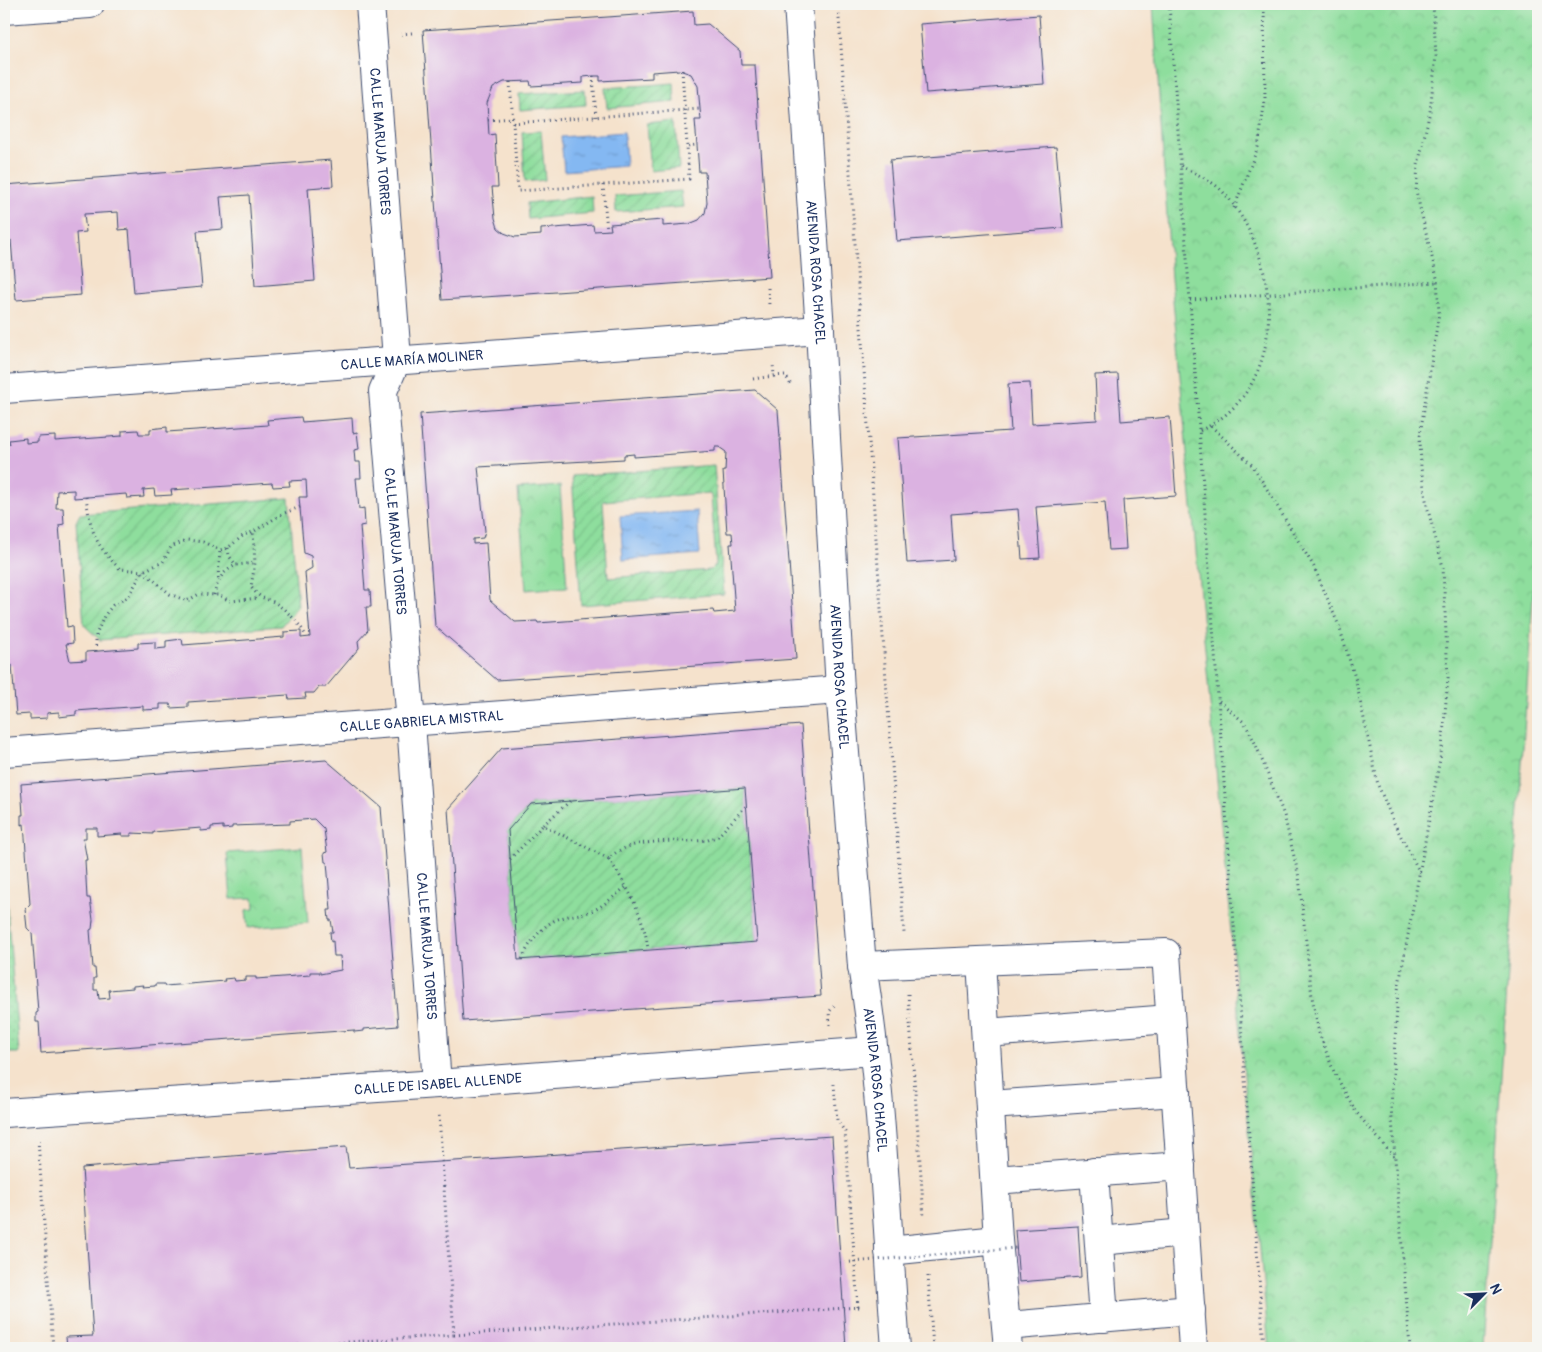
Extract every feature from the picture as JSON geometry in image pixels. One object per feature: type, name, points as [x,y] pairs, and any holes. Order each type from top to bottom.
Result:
[{"type":"street","points":[[4,10],[90,4]]},
{"type":"street","name":"CALLE MARUJA TORRES","points":[[370,4],[397,360],[384,391],[411,723],[437,1084]]},
{"type":"street","name":"AVENIDA ROSA CHACEL","points":[[798,4],[820,330],[840,690],[862,966],[870,1010],[896,1348]]},
{"type":"street","name":"CALLE MARÍA MOLINER","points":[[4,389],[820,330]]},
{"type":"street","name":"CALLE GABRIELA MISTRAL","points":[[4,752],[840,690]]},
{"type":"street","points":[[862,966],[1166,953],[1193,1348]]},
{"type":"street","points":[[981,961],[995,1180],[1007,1244],[1008,1337],[1104,1318],[1191,1310]]},
{"type":"street","points":[[986,1032],[1170,1019]]},
{"type":"street","name":"CALLE DE ISABEL ALLENDE","points":[[4,1113],[437,1084],[873,1051]]},
{"type":"street","points":[[990,1105],[1176,1092]]},
{"type":"street","points":[[995,1180],[1181,1166]]},
{"type":"street","points":[[1094,1172],[1104,1318]]},
{"type":"street","points":[[1099,1240],[1185,1233]]},
{"type":"street","points":[[889,1251],[1007,1244]]},
{"type":"path","points":[[838,4],[924,1220]]},
{"type":"path","points":[[1169,4],[1264,1348]]},
{"type":"path","points":[[1234,208],[1258,147],[1266,65],[1264,4]]},
{"type":"path","points":[[1410,1348],[1391,1107],[1398,990],[1442,748],[1448,678],[1442,567],[1421,468],[1420,435],[1439,313],[1437,282],[1416,191],[1418,165],[1430,111],[1436,56],[1433,4]]},
{"type":"path","points":[[510,82],[518,191],[689,179],[682,70]]},
{"type":"path","points":[[593,76],[596,117]]},
{"type":"path","points":[[488,120],[513,121],[700,110]]},
{"type":"path","points":[[687,146],[697,145]]},
{"type":"path","points":[[1180,165],[1222,191],[1234,208],[1261,255],[1268,295],[1267,345],[1257,373],[1244,395],[1230,411],[1211,426],[1199,431]]},
{"type":"path","points":[[603,184],[607,230]]},
{"type":"path","points":[[1190,300],[1437,282]]},
{"type":"path","points":[[1211,426],[1252,466],[1314,567],[1339,626],[1356,681],[1378,785],[1394,823],[1420,874]]},
{"type":"path","points":[[86,497],[88,521],[105,555],[120,569],[142,571],[163,562],[171,547],[187,540],[203,542],[220,550],[228,548],[244,535],[253,532],[282,514],[300,507]]},
{"type":"path","points":[[253,532],[255,562],[252,588],[259,598]]},
{"type":"path","points":[[228,548],[229,556],[236,565]]},
{"type":"path","points":[[214,595],[221,560],[220,550]]},
{"type":"path","points":[[218,578],[236,565],[255,562]]},
{"type":"path","points":[[142,571],[170,594],[186,601],[199,594],[214,595],[230,601],[259,598],[281,607],[304,630],[306,637]]},
{"type":"path","points":[[96,651],[96,635],[104,616],[113,605],[128,597],[142,571]]},
{"type":"path","points":[[1218,701],[1245,723],[1256,745],[1284,816],[1298,877],[1312,997],[1319,1033],[1334,1072],[1356,1112],[1395,1158]]},
{"type":"path","points":[[510,859],[543,825],[570,801]]},
{"type":"path","points":[[609,859],[615,852],[633,845],[708,840],[718,836],[747,805]]},
{"type":"path","points":[[543,825],[609,859],[626,887],[646,932],[648,950]]},
{"type":"path","points":[[522,959],[528,946],[550,923],[560,918],[581,915],[598,908],[626,887]]},
{"type":"path","points":[[437,1084],[454,1335]]},
{"type":"path","points":[[36,1111],[53,1348]]},
{"type":"path","points":[[840,1264],[1007,1244]]},
{"type":"path","points":[[926,1250],[927,1260]]},
{"type":"path","points":[[928,1270],[933,1348]]},
{"type":"path","points":[[258,1348],[843,1308]]},
{"type":"green space","points":[[1153,4],[1538,4],[1538,522],[1483,1348],[1269,1348],[1171,278]]},
{"type":"green space","points":[[674,83],[675,102],[607,108],[605,88]]},
{"type":"green space","points":[[585,90],[586,105],[520,110],[519,94]]},
{"type":"green space","points":[[676,122],[679,168],[651,171],[647,125]]},
{"type":"green space","points":[[541,131],[545,180],[525,182],[522,132]]},
{"type":"green space","points":[[681,191],[683,207],[616,212],[615,196]]},
{"type":"green space","points":[[592,196],[593,213],[528,219],[527,203]]},
{"type":"green space","points":[[714,465],[724,594],[581,605],[572,476]],"holes":[[[709,493],[711,495],[716,564],[711,570],[608,578],[603,501]]]},
{"type":"green space","points":[[560,486],[567,587],[526,590],[518,489]]},
{"type":"green space","points":[[289,498],[298,606],[281,626],[100,640],[84,625],[76,522],[80,514]]},
{"type":"green space","points":[[745,788],[757,942],[518,960],[508,830],[531,804]]},
{"type":"green space","points":[[302,847],[308,923],[248,928],[246,910],[254,909],[253,898],[231,899],[227,853]]},
{"type":"green space","points":[[4,871],[19,1053],[4,1053]]},
{"type":"water","points":[[624,132],[626,166],[564,171],[561,137]]},
{"type":"water","points":[[697,511],[700,554],[623,560],[620,516]]},
{"type":"building","points":[[693,11],[694,25],[708,24],[740,51],[741,65],[755,65],[770,277],[442,300],[423,30]],"holes":[[[679,70],[691,74],[698,86],[701,120],[695,120],[699,172],[705,172],[707,203],[705,213],[699,220],[689,224],[663,226],[663,220],[610,224],[611,230],[594,231],[593,225],[541,229],[541,235],[515,237],[504,233],[498,228],[495,218],[492,187],[498,187],[495,134],[489,135],[487,103],[493,88],[504,82],[530,81],[531,86],[583,83],[583,77],[593,76],[600,76],[600,81],[652,78],[652,72]]]},
{"type":"building","points":[[1039,15],[1044,84],[926,93],[920,24]]},
{"type":"building","points":[[1056,147],[1063,228],[897,241],[890,160]]},
{"type":"building","points":[[331,160],[333,186],[308,188],[315,281],[255,286],[249,195],[220,197],[223,229],[197,231],[202,287],[134,293],[129,229],[119,230],[118,212],[84,214],[86,232],[76,233],[81,295],[16,300],[11,240],[4,241],[4,185]]},
{"type":"building","points":[[1118,374],[1121,421],[1170,417],[1176,496],[1123,500],[1126,549],[1109,550],[1105,502],[1036,507],[1040,558],[1022,559],[1018,509],[951,514],[954,560],[907,563],[898,438],[1011,431],[1008,384],[1030,383],[1032,424],[1097,420],[1095,375]]},
{"type":"building","points":[[755,390],[778,410],[796,659],[497,680],[435,626],[420,414]],"holes":[[[715,447],[719,447],[726,452],[725,471],[723,471],[727,533],[732,533],[733,544],[730,544],[735,611],[714,613],[713,610],[538,623],[537,621],[515,622],[490,600],[486,543],[473,544],[473,539],[483,538],[485,531],[478,467],[624,459],[624,455],[634,454],[634,457],[715,451]]]},
{"type":"building","points":[[301,417],[302,422],[352,418],[353,433],[357,432],[359,449],[354,450],[355,462],[360,462],[361,478],[356,478],[359,509],[364,508],[365,525],[360,526],[365,590],[370,590],[371,607],[366,607],[368,630],[358,641],[359,648],[326,687],[319,687],[314,693],[305,693],[306,698],[289,699],[288,695],[188,702],[188,707],[171,708],[170,704],[160,704],[160,709],[143,710],[143,706],[76,711],[76,715],[59,717],[59,712],[47,713],[47,718],[30,719],[30,714],[16,715],[12,665],[7,665],[5,632],[9,632],[4,558],[4,445],[10,444],[9,440],[26,438],[26,443],[38,442],[38,437],[55,436],[55,441],[122,436],[122,431],[138,430],[139,434],[150,434],[150,429],[167,427],[167,432],[268,425],[267,420]],"holes":[[[306,480],[307,497],[299,497],[304,553],[311,556],[312,568],[305,572],[310,637],[301,638],[301,631],[284,632],[284,637],[183,645],[182,639],[166,641],[166,648],[155,649],[155,642],[138,643],[138,648],[86,652],[86,660],[70,661],[66,644],[73,643],[72,626],[67,627],[59,525],[64,524],[63,508],[56,508],[57,491],[74,490],[74,498],[126,494],[127,498],[144,497],[143,490],[154,489],[155,496],[172,495],[171,490],[272,483],[273,487],[290,486],[289,481]]]},
{"type":"building","points":[[801,725],[821,996],[463,1021],[448,809],[502,748]],"holes":[[[745,788],[757,942],[518,960],[508,830],[531,804]]]},
{"type":"building","points":[[326,760],[381,807],[398,1026],[364,1029],[364,1031],[354,1032],[354,1030],[41,1053],[39,1022],[36,1022],[36,1013],[38,1012],[32,933],[27,928],[25,909],[30,904],[24,824],[21,825],[21,815],[23,815],[21,784]],"holes":[[[314,819],[324,829],[327,852],[324,853],[325,862],[327,862],[331,910],[328,910],[333,932],[330,932],[331,942],[333,941],[334,956],[340,956],[341,970],[320,974],[320,972],[310,972],[310,975],[256,979],[256,977],[246,977],[246,980],[235,981],[234,978],[224,979],[225,981],[165,986],[164,984],[142,987],[143,985],[133,986],[133,988],[109,990],[110,998],[99,999],[98,990],[94,990],[94,978],[96,978],[95,968],[93,968],[90,930],[92,929],[93,920],[90,898],[87,898],[85,860],[87,860],[83,838],[86,838],[86,828],[97,828],[97,836],[122,834],[122,836],[131,836],[131,833],[153,834],[153,832],[201,828],[201,831],[211,830],[211,827],[223,826],[223,829],[232,828],[232,826],[290,824],[290,821]]]},
{"type":"building","points":[[832,1136],[846,1348],[67,1348],[66,1337],[93,1336],[82,1168],[346,1147],[349,1168]]},
{"type":"building","points":[[1078,1226],[1081,1277],[1019,1282],[1015,1230]]}]
